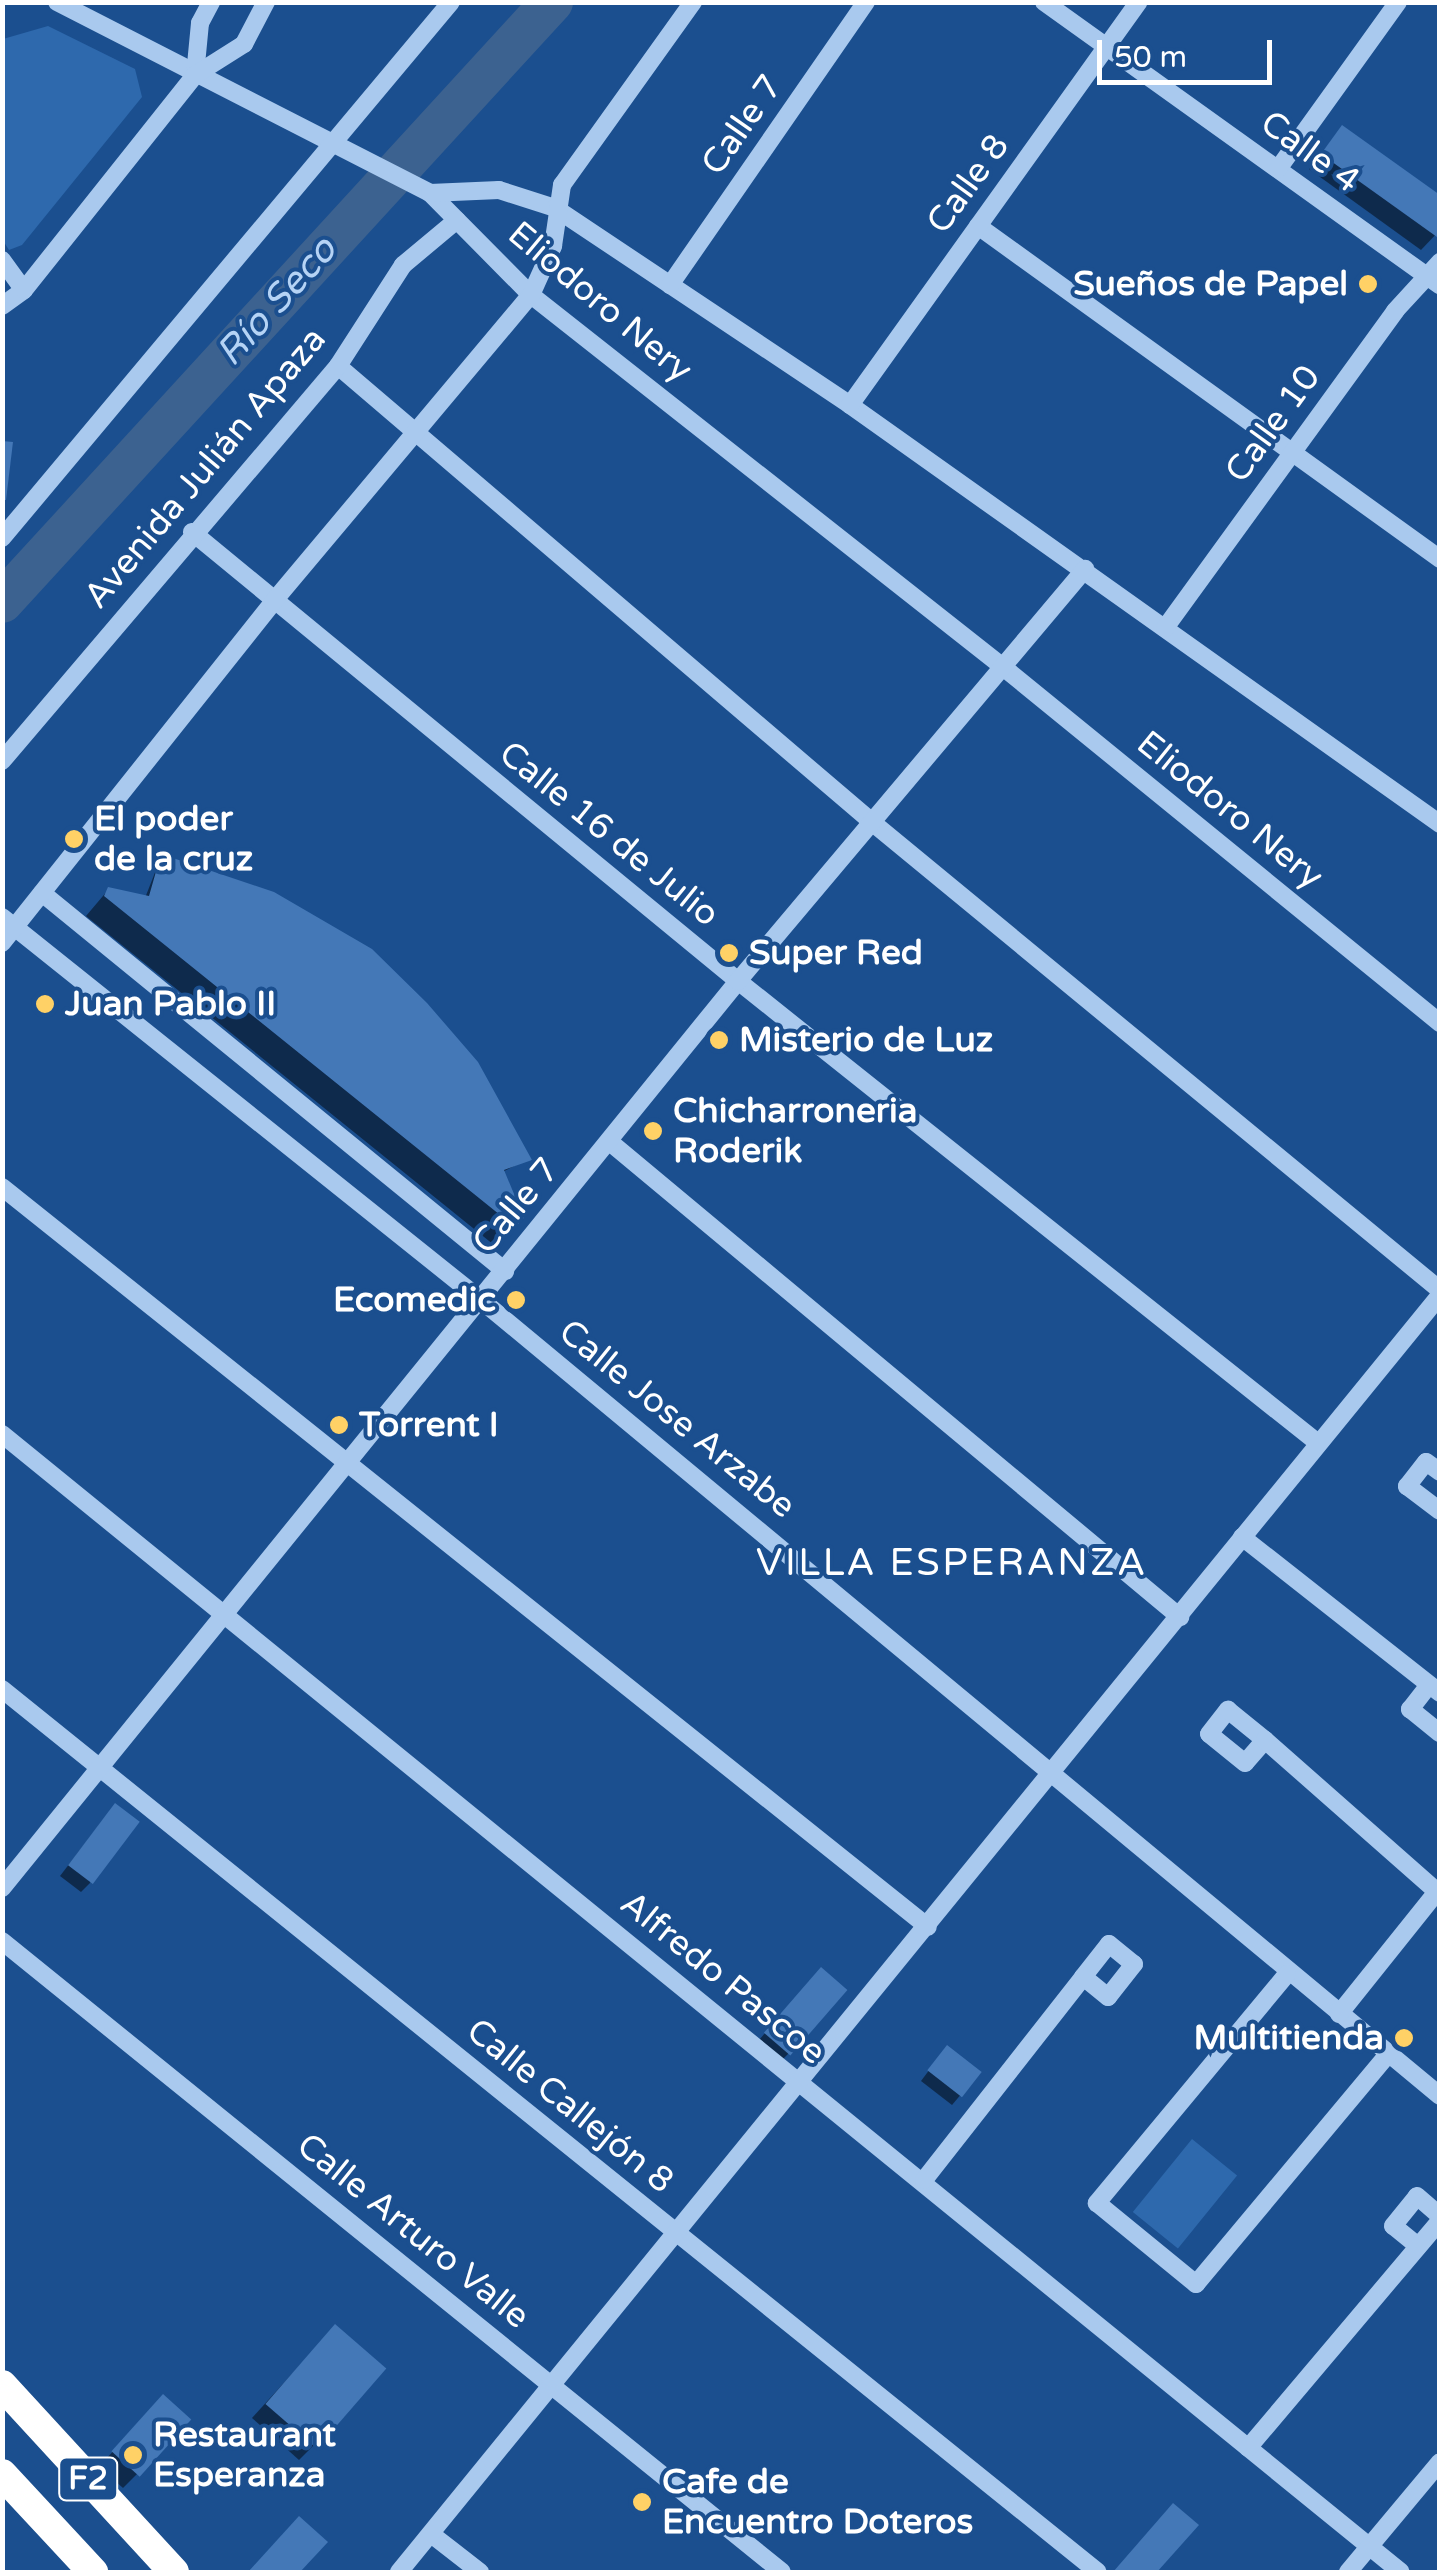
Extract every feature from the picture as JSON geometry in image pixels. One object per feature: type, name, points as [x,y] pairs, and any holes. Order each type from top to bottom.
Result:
[{"type":"highway","name":"F2","points":[[2,2385],[174,2572]]},
{"type":"highway","name":"F2","points":[[2,2474],[93,2572]]},
{"type":"street","points":[[57,2],[426,191]]},
{"type":"street","points":[[195,75],[200,23],[211,2]]},
{"type":"street","points":[[2,306],[24,290],[195,75],[244,44],[266,2]]},
{"type":"street","points":[[2,538],[338,144],[451,2]]},
{"type":"street","points":[[2,943],[9,922],[42,893],[272,602],[418,436],[530,295],[553,246],[555,208],[577,157],[694,2]]},
{"type":"street","name":"Calle 7","points":[[670,285],[866,2]]},
{"type":"street","name":"Calle 4","points":[[1044,2],[1278,169],[1435,274]]},
{"type":"street","name":"Calle 8","points":[[850,405],[1139,2]]},
{"type":"street","points":[[1278,169],[1398,2]]},
{"type":"street","name":"Eliodoro Nery","points":[[426,191],[499,190],[555,208],[850,405],[1440,824]]},
{"type":"street","name":"Eliodoro Nery","points":[[426,191],[530,295],[1003,667],[1440,1024]]},
{"type":"street","name":"Avenida Julián Apaza","points":[[2,760],[192,532],[338,366],[403,265],[457,220]]},
{"type":"street","points":[[978,226],[1440,558]]},
{"type":"street","points":[[2,260],[24,290]]},
{"type":"street","name":"Calle 10","points":[[1165,628],[1292,453],[1435,274]]},
{"type":"street","points":[[338,366],[874,823],[1440,1292],[928,1927],[399,2572]]},
{"type":"street","name":"Calle 16 de Julio","points":[[192,532],[272,602],[738,981],[1318,1443]]},
{"type":"street","name":"Calle 7","points":[[2,1888],[611,1143],[738,981],[1085,569]]},
{"type":"street","points":[[42,893],[505,1271]]},
{"type":"street","name":"Calle Jose Arzabe","points":[[9,922],[481,1300],[1054,1772],[1287,1974],[1440,2096]]},
{"type":"street","points":[[611,1143],[1180,1617]]},
{"type":"street","points":[[2,1187],[928,1927]]},
{"type":"street","name":"Alfredo Pascoe","points":[[2,1434],[800,2084],[924,2180],[1401,2572]]},
{"type":"street","points":[[1440,1472],[1426,1462],[1407,1486],[1440,1511]]},
{"type":"street","points":[[1242,1537],[1434,1689],[1410,1709],[1440,1733]]},
{"type":"street","name":"Calle Callejón 8","points":[[2,1689],[1098,2572]]},
{"type":"street","points":[[1265,1740],[1438,1890],[1339,2014]]},
{"type":"street","name":"Calle Arturo Valle","points":[[2,1941],[782,2572]]},
{"type":"street","points":[[1287,1974],[1097,2203],[1196,2284],[1388,2054]]},
{"type":"street","points":[[924,2180],[1083,1977]]},
{"type":"street","points":[[1248,2448],[1418,2246],[1440,2218],[1417,2196],[1393,2226],[1418,2246]]},
{"type":"street","points":[[1348,2572],[1440,2462]]},
{"type":"street","points":[[431,2534],[480,2572]]},
{"type":"shaded area","points":[[48,26],[135,69],[142,97],[22,245],[9,250],[2,239],[3,39]]},
{"type":"shaded area","points":[[1192,2139],[1237,2176],[1178,2249],[1133,2212]]},
{"type":"building","points":[[1342,125],[1440,195],[1437,237],[1321,154]]},
{"type":"building","points":[[2,441],[13,442],[6,500],[2,500]]},
{"type":"building","points":[[161,854],[274,892],[372,949],[427,1003],[478,1062],[532,1160],[504,1170],[524,1218],[515,1227],[104,896],[108,887],[149,896]]},
{"type":"building","points":[[115,1803],[140,1822],[93,1884],[68,1865]]},
{"type":"building","points":[[821,1967],[847,1990],[790,2056],[764,2033]]},
{"type":"building","points":[[947,2045],[982,2072],[962,2097],[927,2070]]},
{"type":"building","points":[[335,2324],[386,2369],[317,2449],[265,2404]]},
{"type":"building","points":[[163,2394],[191,2419],[140,2477],[111,2451]]},
{"type":"building","points":[[1173,2503],[1199,2525],[1157,2572],[1113,2572]]},
{"type":"building","points":[[299,2516],[328,2542],[300,2572],[248,2572]]},
{"type":"waterway","name":"Río Seco","points":[[2,602],[552,2]]},
{"type":"place","name":"Sueños de Papel","points":[[1368,284]]},
{"type":"place","name":"El poder de la cruz","points":[[74,839]]},
{"type":"place","name":"Super Red","points":[[729,953]]},
{"type":"place","name":"Juan Pablo II","points":[[45,1004]]},
{"type":"place","name":"Misterio de Luz","points":[[719,1040]]},
{"type":"place","name":"Chicharroneria Roderik","points":[[653,1131]]},
{"type":"place","name":"Ecomedic","points":[[516,1300]]},
{"type":"place","name":"Torrent I","points":[[339,1425]]},
{"type":"place","name":"Multitienda","points":[[1404,2038]]},
{"type":"place","name":"Restaurant Esperanza","points":[[133,2455]]},
{"type":"place","name":"Cafe de Encuentro Doteros","points":[[642,2502]]},
{"type":"district","name":"VILLA ESPERANZA","points":[[952,1564]]}]
